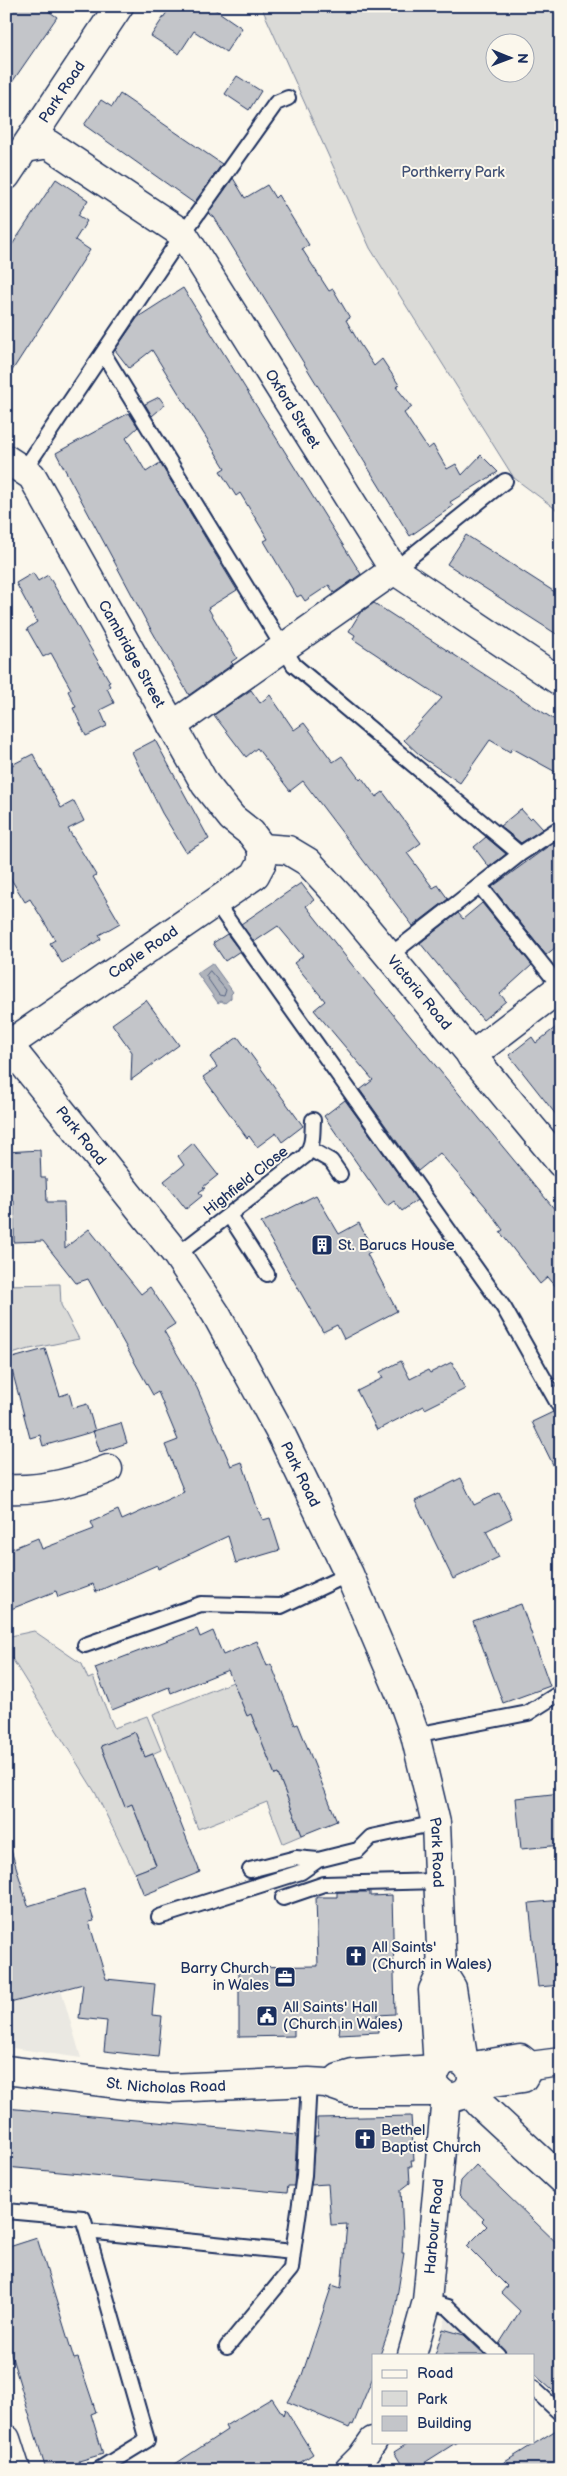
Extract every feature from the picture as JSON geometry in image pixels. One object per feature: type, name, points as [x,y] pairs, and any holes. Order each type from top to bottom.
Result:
[{"type":"street","name":"Park Road","points":[[6,176],[119,6]]},
{"type":"street","name":"Oxford Street","points":[[26,148],[48,144],[184,234],[394,570],[561,682]]},
{"type":"street","name":"Cambridge Street","points":[[15,465],[32,476],[205,784],[232,818],[251,833],[262,848]]},
{"type":"street","points":[[172,726],[394,570]]},
{"type":"street","name":"Caple Road","points":[[7,1044],[255,875],[262,862],[262,848]]},
{"type":"street","name":"Victoria Road","points":[[262,848],[288,850],[308,862],[341,898],[561,1163]]},
{"type":"street","points":[[471,1056],[561,987]]},
{"type":"street","name":"Park Road","points":[[7,1044],[177,1254],[216,1314],[280,1432],[349,1574],[402,1698],[415,1735],[436,1823],[440,1881],[442,1972],[433,1990],[454,2079]]},
{"type":"street","points":[[6,1489],[27,1490],[79,1481],[108,1469]]},
{"type":"street","name":"St. Nicholas Road","points":[[6,2070],[135,2086],[170,2088],[318,2082],[352,2092],[454,2079],[523,2078],[530,2066],[561,2062]]},
{"type":"street","points":[[454,2079],[561,2179]]},
{"type":"street","name":"Harbour Road","points":[[412,2354],[427,2301],[454,2079]]},
{"type":"street","points":[[6,2439],[16,2470]]},
{"type":"street","points":[[349,2470],[361,2458],[372,2442]]},
{"type":"lane","points":[[15,465],[103,353],[276,103],[288,98]]},
{"type":"lane","points":[[103,353],[294,665],[520,854]]},
{"type":"lane","points":[[394,570],[505,481]]},
{"type":"lane","points":[[389,956],[520,854],[561,827]]},
{"type":"lane","points":[[480,886],[561,987]]},
{"type":"lane","points":[[216,903],[504,1308],[561,1409]]},
{"type":"lane","name":"Highfield Close","points":[[177,1254],[305,1156],[310,1149],[313,1120]]},
{"type":"lane","points":[[310,1149],[331,1161],[340,1174]]},
{"type":"lane","points":[[229,1215],[267,1274]]},
{"type":"lane","points":[[85,1645],[201,1604],[281,1606],[349,1574]]},
{"type":"lane","points":[[415,1735],[528,1713],[558,1694]]},
{"type":"lane","points":[[250,1870],[296,1858],[318,1860],[358,1850],[371,1837],[436,1823]]},
{"type":"lane","points":[[160,1917],[301,1872],[318,1860]]},
{"type":"lane","points":[[283,1898],[324,1884],[440,1881]]},
{"type":"lane","points":[[227,2347],[291,2269],[318,2082]]},
{"type":"lane","points":[[6,2211],[83,2218],[147,2440],[98,2470]]},
{"type":"lane","points":[[87,2231],[293,2252]]},
{"type":"lane","points":[[427,2301],[448,2308],[497,2354]]},
{"type":"lane","points":[[534,2389],[561,2414]]},
{"type":"shaded area","points":[[46,1938],[81,2058],[6,2047],[6,1949]]},
{"type":"shaded area","points":[[447,2314],[492,2354],[435,2354]]},
{"type":"green space","name":"Porthkerry Park","points":[[261,6],[561,6],[561,513],[514,478],[370,248]]},
{"type":"green space","points":[[60,1284],[61,1305],[79,1339],[25,1350],[6,1356],[6,1285]]},
{"type":"green space","points":[[34,1631],[82,1664],[88,1679],[93,1677],[114,1728],[147,1716],[161,1750],[145,1757],[135,1732],[101,1746],[125,1806],[132,1804],[156,1865],[135,1873],[95,1792],[6,1649],[6,1637]]},
{"type":"green space","points":[[233,1682],[247,1715],[251,1714],[275,1775],[278,1774],[302,1835],[283,1843],[267,1802],[198,1829],[153,1714]]},
{"type":"water","points":[[212,963],[233,992],[231,998],[225,1003],[221,1001],[218,1003],[197,973]]},
{"type":"building","points":[[6,6],[41,6],[57,17],[6,91]]},
{"type":"building","points":[[171,6],[210,6],[242,28],[226,52],[194,31],[179,54],[151,36]]},
{"type":"building","points":[[237,76],[261,91],[249,110],[225,94]]},
{"type":"building","points":[[120,94],[222,164],[194,203],[84,125],[101,100],[112,107]]},
{"type":"building","points":[[233,178],[245,198],[267,185],[275,198],[278,195],[309,245],[302,249],[329,291],[333,289],[350,318],[346,320],[359,343],[374,366],[382,359],[399,385],[396,387],[412,407],[404,413],[428,449],[433,445],[447,469],[456,464],[462,475],[481,455],[498,472],[450,502],[453,506],[410,536],[214,217],[208,213]]},
{"type":"building","points":[[56,179],[88,200],[78,215],[87,221],[75,240],[90,250],[6,380],[6,254]]},
{"type":"building","points":[[183,288],[361,574],[334,593],[329,585],[305,601],[301,595],[297,597],[264,541],[268,539],[240,493],[236,496],[220,471],[225,468],[152,350],[129,368],[115,350],[138,317]]},
{"type":"building","points":[[159,397],[165,405],[152,416],[145,404]]},
{"type":"building","points":[[129,413],[138,427],[126,438],[146,472],[160,463],[237,590],[208,608],[237,658],[231,662],[233,664],[189,695],[145,619],[56,453]]},
{"type":"building","points":[[466,535],[561,596],[561,637],[447,564]]},
{"type":"building","points":[[33,573],[38,581],[48,575],[110,682],[108,683],[110,686],[107,688],[114,703],[100,710],[107,726],[86,736],[73,708],[76,707],[68,691],[71,689],[51,653],[43,657],[27,629],[37,622],[16,583]]},
{"type":"building","points":[[374,603],[561,724],[561,775],[512,748],[510,752],[490,740],[460,783],[423,758],[404,740],[442,698],[353,639],[355,635],[349,631],[360,613]]},
{"type":"building","points":[[251,690],[260,703],[270,695],[294,730],[304,723],[333,762],[342,756],[376,797],[383,792],[421,843],[407,853],[433,888],[438,885],[448,899],[413,926],[303,781],[290,791],[257,748],[246,757],[214,715]]},
{"type":"building","points":[[155,740],[209,839],[186,852],[162,813],[132,752]]},
{"type":"building","points":[[33,754],[61,808],[74,801],[84,821],[68,829],[96,875],[93,877],[120,923],[99,935],[101,939],[62,963],[50,943],[55,940],[43,920],[30,899],[25,902],[6,871],[6,768]]},
{"type":"building","points":[[521,809],[543,829],[521,843],[500,826]]},
{"type":"building","points":[[486,837],[506,854],[489,867],[474,847]]},
{"type":"building","points":[[554,842],[561,850],[561,943],[546,955],[492,887]]},
{"type":"building","points":[[301,883],[314,900],[306,906],[353,966],[561,1217],[561,1293],[548,1277],[540,1284],[500,1232],[503,1230],[486,1207],[440,1153],[418,1171],[360,1090],[373,1080],[314,1010],[325,1001],[294,963],[303,956],[278,926],[254,942],[241,924]]},
{"type":"building","points":[[482,903],[532,965],[500,994],[506,1001],[483,1020],[420,943],[458,913],[463,919]]},
{"type":"building","points":[[227,934],[240,951],[225,961],[213,943]]},
{"type":"building","points":[[146,1000],[179,1045],[131,1080],[132,1052],[112,1024]]},
{"type":"building","points":[[561,1023],[561,1121],[509,1055],[532,1037],[536,1043]]},
{"type":"building","points":[[238,1037],[303,1126],[282,1142],[276,1133],[257,1147],[249,1136],[247,1138],[203,1077],[217,1067],[210,1057]]},
{"type":"building","points":[[345,1100],[417,1200],[402,1211],[394,1201],[387,1206],[324,1116]]},
{"type":"building","points":[[193,1143],[218,1175],[199,1192],[202,1196],[186,1209],[164,1181],[184,1165],[178,1156]]},
{"type":"building","points":[[40,1150],[41,1178],[46,1178],[47,1202],[64,1202],[65,1248],[89,1229],[141,1294],[150,1287],[175,1324],[164,1331],[197,1388],[231,1466],[242,1462],[258,1510],[263,1520],[270,1518],[280,1550],[236,1563],[228,1536],[158,1569],[157,1565],[96,1592],[93,1584],[58,1597],[56,1591],[6,1611],[6,1551],[38,1538],[42,1549],[94,1529],[91,1522],[118,1510],[122,1520],[184,1492],[165,1445],[178,1440],[158,1392],[153,1395],[88,1279],[76,1283],[43,1241],[14,1242],[14,1201],[6,1201],[6,1152]]},
{"type":"building","points":[[316,1195],[339,1234],[359,1223],[373,1250],[367,1254],[397,1311],[344,1339],[337,1325],[323,1332],[261,1223]]},
{"type":"building","points":[[45,1349],[60,1396],[69,1393],[73,1408],[87,1404],[95,1431],[43,1446],[40,1435],[30,1438],[9,1359]]},
{"type":"building","points":[[401,1361],[410,1379],[428,1370],[430,1373],[452,1362],[465,1389],[425,1409],[424,1406],[377,1430],[357,1391],[383,1378],[380,1372]]},
{"type":"building","points":[[553,1412],[561,1424],[561,1481],[532,1422]]},
{"type":"building","points":[[121,1423],[127,1443],[100,1452],[93,1431]]},
{"type":"building","points":[[461,1478],[474,1505],[499,1493],[512,1518],[486,1531],[499,1557],[453,1579],[415,1501]]},
{"type":"building","points":[[521,1604],[550,1686],[503,1703],[473,1621]]},
{"type":"building","points":[[197,1629],[200,1637],[213,1631],[223,1655],[257,1641],[267,1666],[271,1664],[295,1725],[298,1724],[337,1821],[302,1835],[278,1774],[275,1775],[251,1714],[247,1716],[228,1670],[171,1693],[169,1687],[112,1710],[95,1668]]},
{"type":"building","points":[[135,1732],[145,1757],[153,1754],[200,1872],[144,1895],[135,1873],[156,1865],[132,1804],[125,1807],[101,1746]]},
{"type":"building","points":[[561,1793],[561,1845],[521,1849],[516,1798]]},
{"type":"building","points":[[11,1850],[28,1906],[84,1889],[94,1921],[89,1922],[106,1979],[155,1984],[152,2015],[162,2016],[158,2057],[104,2051],[107,2021],[79,2018],[83,1984],[6,2004],[6,1851]]},
{"type":"building","name":"All Saints' (Church in Wales)","points":[[337,1892],[370,1892],[370,1896],[392,1895],[395,2014],[377,2015],[378,2032],[339,2034],[340,2025],[294,2026],[294,2036],[239,2037],[239,1967],[318,1966],[316,1897],[337,1897]]},
{"type":"building","points":[[561,1900],[561,1985],[538,1987],[529,1903]]},
{"type":"building","points":[[6,2108],[297,2135],[294,2186],[288,2186],[287,2193],[6,2167]]},
{"type":"building","points":[[411,2116],[414,2160],[411,2160],[412,2166],[409,2166],[410,2183],[401,2190],[402,2253],[404,2253],[394,2316],[380,2354],[372,2354],[372,2379],[353,2425],[351,2424],[349,2428],[288,2402],[301,2378],[332,2285],[341,2288],[347,2224],[331,2225],[328,2184],[311,2185],[315,2136],[318,2136],[317,2118]]},
{"type":"building","points":[[476,2165],[561,2247],[561,2398],[534,2374],[534,2354],[506,2354],[499,2344],[520,2311],[501,2293],[507,2286],[467,2246],[487,2226],[482,2221],[484,2219],[459,2195],[461,2181]]},
{"type":"building","points":[[37,2238],[74,2359],[78,2358],[96,2412],[91,2414],[103,2454],[79,2461],[81,2470],[46,2470],[6,2338],[6,2248]]},
{"type":"building","points":[[443,2329],[464,2335],[484,2354],[435,2354]]},
{"type":"building","points":[[272,2398],[283,2415],[285,2409],[313,2454],[289,2470],[166,2470],[227,2430],[225,2426]]},
{"type":"building","points":[[561,2427],[561,2470],[492,2470],[534,2444]]},
{"type":"building","points":[[407,2444],[454,2444],[413,2470],[405,2470],[394,2452]]},
{"type":"place","name":"St. Barucs House","points":[[322,1245]]},
{"type":"place","name":"All Saints' (Church in Wales)","points":[[356,1956]]},
{"type":"place","name":"Barry Church in Wales","points":[[285,1977]]},
{"type":"place","name":"All Saints' Hall (Church in Wales)","points":[[267,2016]]},
{"type":"place","name":"Bethel Baptist Church","points":[[365,2139]]}]
